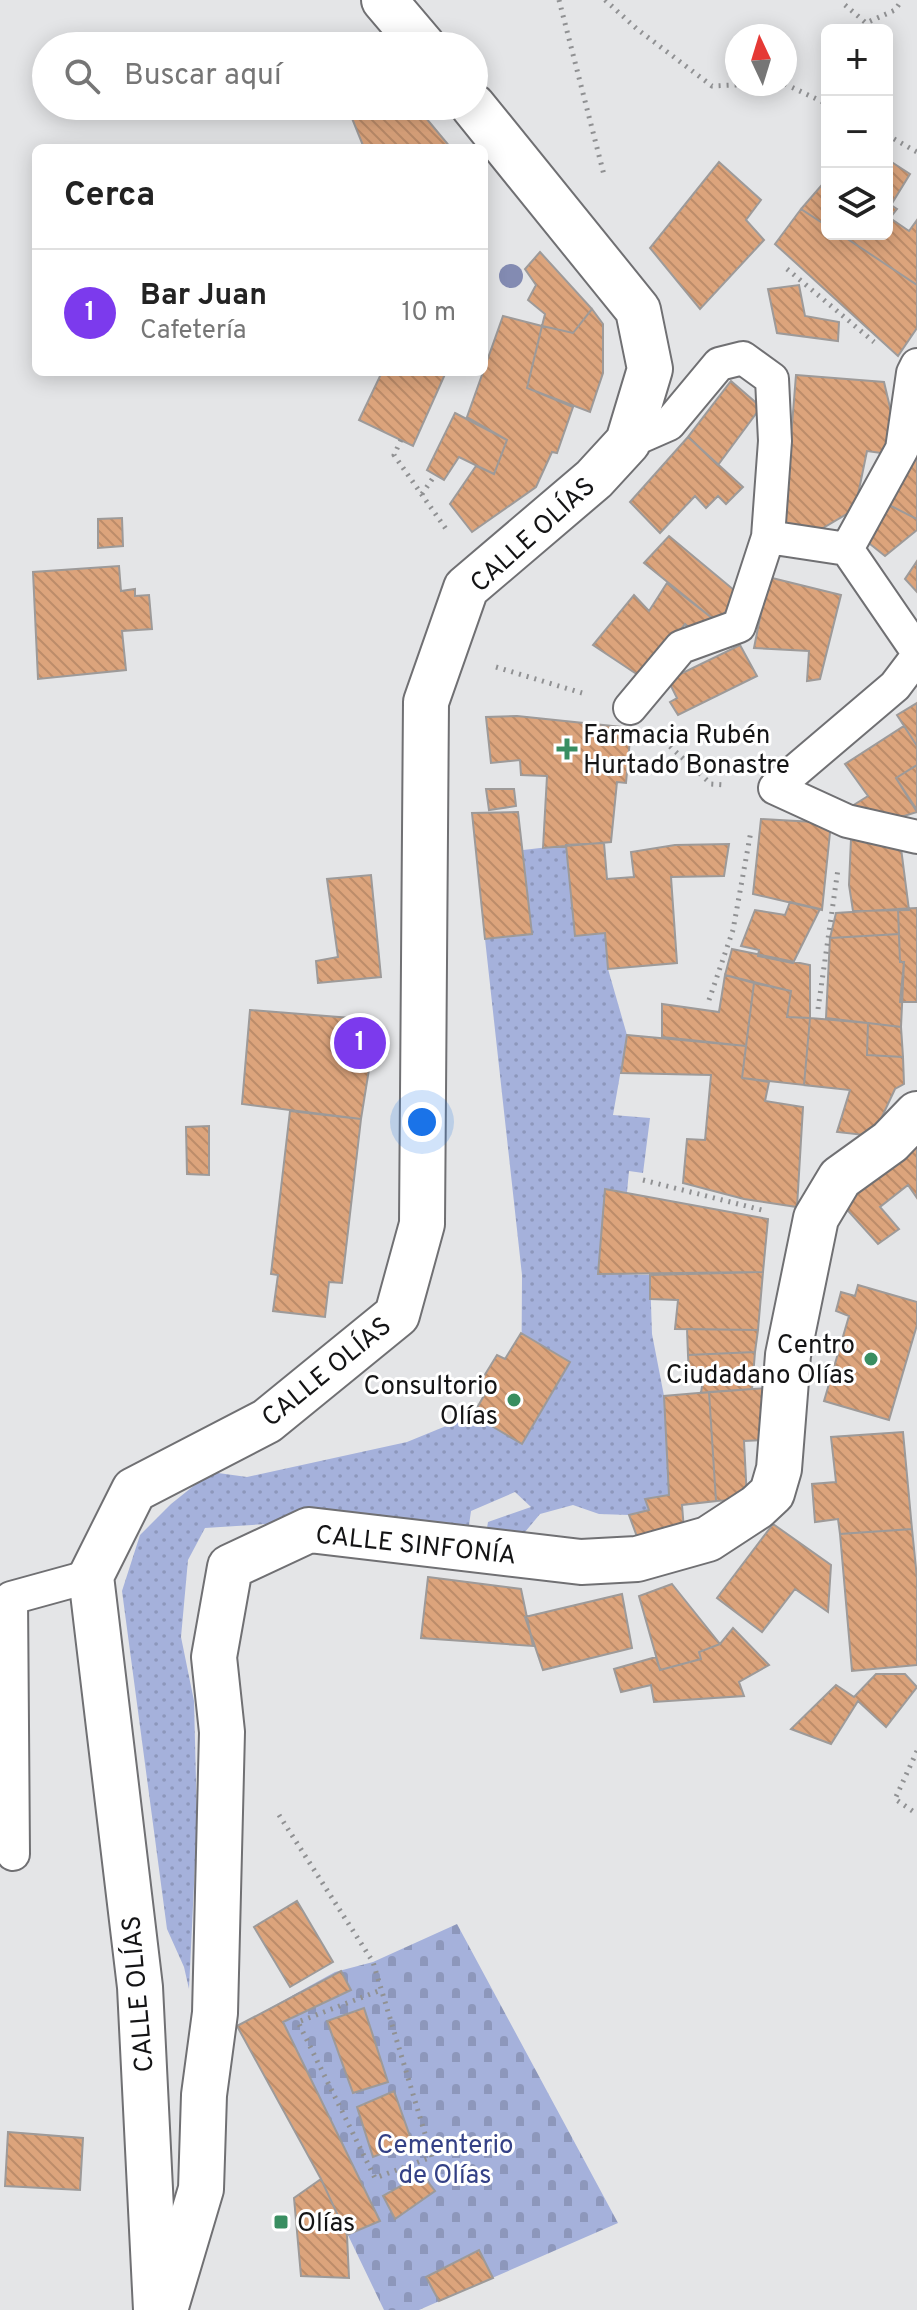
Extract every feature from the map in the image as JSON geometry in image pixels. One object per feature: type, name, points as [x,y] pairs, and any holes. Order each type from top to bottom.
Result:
[{"type":"main road","points":[[384,0],[411,32]]},
{"type":"main road","name":"CALLE OLÍAS","points":[[156,2310],[140,1987],[91,1576],[134,1490],[267,1421],[397,1315],[422,1224],[426,702],[466,588],[594,479],[628,442],[650,369],[638,310],[484,120]]},
{"type":"main road","name":"CALLE SINFONÍA","points":[[165,2310],[201,2189],[204,2095],[215,2013],[222,1732],[214,1657],[230,1567],[309,1530],[581,1562],[637,1559],[708,1539],[772,1493],[779,1469],[788,1355],[816,1218],[840,1178],[890,1142],[917,1114]]},
{"type":"lane","points":[[628,442],[669,424],[719,364],[743,358],[772,379],[775,441],[768,537],[739,626],[681,647],[630,708]]},
{"type":"lane","points":[[847,549],[902,449],[917,365]]},
{"type":"lane","points":[[768,537],[847,549],[917,651]]},
{"type":"lane","points":[[917,657],[895,686],[775,788],[847,821],[917,837]]},
{"type":"lane","points":[[0,1835],[13,1854],[11,1598],[91,1576]]},
{"type":"path","points":[[559,0],[610,198],[600,262]]},
{"type":"path","points":[[605,0],[637,29],[712,86],[725,85]]},
{"type":"path","points":[[845,5],[866,23],[895,10],[902,0]]},
{"type":"path","points":[[797,90],[821,101]]},
{"type":"path","points":[[893,138],[917,152]]},
{"type":"path","points":[[787,269],[866,333],[891,363],[909,401]]},
{"type":"path","points":[[401,440],[394,455],[448,532]]},
{"type":"path","points":[[422,494],[435,475]]},
{"type":"path","points":[[444,651],[630,708],[711,784],[775,788]]},
{"type":"path","points":[[709,1000],[733,930],[757,800],[775,788]]},
{"type":"path","points":[[818,1009],[847,821]]},
{"type":"path","points":[[643,1180],[736,1206],[816,1218]]},
{"type":"path","points":[[917,1751],[914,1764],[895,1799],[917,1814]]},
{"type":"path","points":[[271,1803],[373,1962],[432,2157],[375,2178],[298,2022],[381,1990]]},
{"type":"green space","points":[[566,845],[575,936],[605,933],[608,969],[627,1035],[613,1115],[650,1118],[643,1173],[629,1171],[627,1192],[605,1190],[598,1273],[650,1275],[652,1334],[664,1396],[669,1495],[646,1499],[649,1510],[629,1515],[599,1514],[573,1505],[540,1514],[525,1532],[487,1528],[488,1522],[531,1507],[515,1492],[471,1511],[469,1525],[374,1517],[205,1528],[188,1560],[181,1637],[194,1701],[197,1821],[189,1989],[184,1967],[167,1929],[122,1591],[140,1535],[171,1504],[211,1472],[247,1477],[407,1442],[473,1415],[521,1443],[522,1275],[485,939],[532,934],[523,850]]},
{"type":"green space","name":"Cementerio de Olías","points":[[457,1924],[618,2223],[419,2310],[384,2310],[321,2179],[237,2026],[335,1972],[373,1962]]},
{"type":"building","points":[[353,120],[428,120],[448,144],[362,144]]},
{"type":"building","points":[[719,162],[761,200],[746,220],[764,240],[700,309],[650,248]]},
{"type":"building","points":[[893,163],[910,174],[893,202]]},
{"type":"building","points":[[821,186],[821,222],[801,209]]},
{"type":"building","points":[[801,209],[821,222],[821,240],[849,240],[917,285],[917,328],[898,356],[775,244]]},
{"type":"building","points":[[893,220],[909,231],[917,220],[917,285],[849,240],[893,240]]},
{"type":"building","points":[[540,252],[592,309],[573,333],[542,326],[545,314],[528,300],[536,285],[525,269]]},
{"type":"building","points":[[799,285],[805,316],[839,322],[838,341],[777,333],[768,289]]},
{"type":"building","points":[[592,309],[603,324],[603,373],[590,412],[527,388],[542,326],[573,333]]},
{"type":"building","points":[[503,316],[542,326],[527,388],[573,407],[557,453],[552,452],[536,487],[472,532],[450,504],[476,466],[494,474],[507,440],[467,417],[482,376],[488,376],[488,358]]},
{"type":"building","points":[[796,375],[884,382],[893,420],[889,454],[867,451],[855,509],[823,528],[804,529],[784,524]]},
{"type":"building","points":[[380,376],[444,376],[413,446],[359,420]]},
{"type":"building","points":[[731,381],[761,407],[718,465],[688,437]]},
{"type":"building","points":[[455,413],[507,440],[494,474],[459,457],[444,480],[427,470]]},
{"type":"building","points":[[688,437],[743,487],[726,504],[718,496],[706,508],[695,496],[660,533],[630,502]]},
{"type":"building","points":[[917,444],[917,519],[883,502]]},
{"type":"building","points":[[883,502],[917,519],[917,530],[885,556],[865,540]]},
{"type":"building","points":[[122,518],[123,546],[98,548],[98,519]]},
{"type":"building","points":[[669,536],[740,595],[717,622],[644,563]]},
{"type":"building","points":[[917,561],[917,592],[905,579]]},
{"type":"building","points":[[119,566],[121,591],[135,589],[135,596],[149,595],[152,629],[122,631],[126,670],[38,679],[33,572]]},
{"type":"building","points":[[768,577],[841,595],[820,679],[807,681],[809,651],[754,648]]},
{"type":"building","points":[[667,583],[717,622],[698,635],[685,624],[644,679],[593,645],[634,595],[649,611]]},
{"type":"building","points":[[740,645],[757,676],[678,715],[670,702],[677,698],[668,680]]},
{"type":"building","points":[[917,703],[917,746],[897,715]]},
{"type":"building","points":[[517,716],[631,728],[626,783],[617,782],[611,842],[543,848],[547,776],[521,775],[520,760],[491,763],[486,717]]},
{"type":"building","points":[[904,726],[917,746],[917,765],[896,778],[917,812],[888,821],[852,806],[868,796],[845,764]]},
{"type":"building","points":[[917,765],[917,810],[896,778]]},
{"type":"building","points":[[486,789],[514,789],[516,806],[489,810]]},
{"type":"building","points":[[518,812],[532,934],[485,939],[472,813]]},
{"type":"building","points":[[761,819],[831,823],[822,910],[753,894]]},
{"type":"building","points":[[851,839],[901,848],[909,910],[853,911],[849,885]]},
{"type":"building","points":[[604,843],[607,879],[634,877],[631,852],[675,845],[729,844],[724,876],[671,877],[677,963],[608,969],[605,933],[575,936],[566,845]]},
{"type":"building","points":[[371,875],[381,977],[318,983],[316,961],[338,957],[327,879]]},
{"type":"building","points":[[790,902],[820,909],[793,963],[758,956],[759,950],[741,946],[755,910],[785,915]]},
{"type":"building","points":[[917,908],[917,1002],[900,1002],[904,962],[900,962],[898,909]]},
{"type":"building","points":[[898,909],[899,934],[830,938],[836,913]]},
{"type":"building","points":[[899,934],[900,962],[904,962],[901,1027],[826,1018],[830,938]]},
{"type":"building","points":[[732,949],[810,965],[810,1018],[787,1017],[791,991],[725,975]]},
{"type":"building","points":[[725,975],[754,983],[746,1046],[662,1037],[662,1004],[719,1012]]},
{"type":"building","points":[[754,983],[791,991],[787,1017],[810,1018],[804,1085],[742,1078]]},
{"type":"building","points":[[250,1010],[377,1020],[361,1119],[242,1104]]},
{"type":"building","points":[[810,1018],[868,1023],[867,1055],[903,1057],[904,1084],[895,1089],[873,1136],[837,1132],[850,1090],[804,1085]]},
{"type":"building","points":[[868,1023],[901,1027],[903,1057],[867,1055]]},
{"type":"building","points":[[627,1035],[746,1046],[742,1078],[769,1082],[765,1101],[803,1107],[797,1207],[744,1199],[683,1183],[687,1139],[705,1140],[711,1075],[621,1073]]},
{"type":"building","points":[[290,1111],[361,1119],[342,1283],[329,1282],[325,1317],[273,1311],[278,1275],[271,1274]]},
{"type":"building","points":[[209,1126],[209,1175],[187,1174],[186,1127]]},
{"type":"building","points":[[917,1142],[917,1198],[908,1185],[880,1207],[899,1229],[878,1244],[840,1202]]},
{"type":"building","points":[[605,1189],[768,1219],[763,1272],[598,1274]]},
{"type":"building","points":[[763,1272],[758,1330],[675,1329],[678,1300],[650,1299],[650,1275]]},
{"type":"building","name":"Centro Ciudadano Olías","points":[[858,1285],[917,1302],[917,1325],[889,1420],[824,1401],[849,1316],[836,1311],[841,1292],[855,1296]]},
{"type":"building","points":[[687,1329],[758,1330],[755,1352],[688,1355]]},
{"type":"building","name":"Consultorio Olías","points":[[521,1333],[570,1362],[522,1444],[473,1415],[490,1385],[481,1381],[497,1355],[505,1359]]},
{"type":"building","points":[[755,1352],[752,1389],[701,1393],[704,1373],[689,1374],[688,1355]]},
{"type":"building","points":[[766,1388],[766,1440],[744,1441],[747,1499],[716,1501],[709,1392]]},
{"type":"building","points":[[709,1392],[716,1501],[682,1505],[684,1530],[639,1542],[629,1515],[649,1510],[645,1499],[669,1495],[664,1396]]},
{"type":"building","points":[[903,1432],[912,1529],[840,1534],[838,1519],[815,1522],[812,1484],[836,1482],[831,1437]]},
{"type":"building","points":[[773,1524],[831,1565],[828,1612],[795,1589],[762,1632],[717,1598]]},
{"type":"building","points":[[912,1529],[917,1578],[917,1665],[852,1671],[840,1534]]},
{"type":"building","points":[[428,1577],[521,1589],[533,1646],[421,1638]]},
{"type":"building","points":[[672,1584],[720,1644],[699,1652],[701,1659],[660,1670],[639,1596]]},
{"type":"building","points":[[622,1594],[632,1648],[543,1670],[525,1617]]},
{"type":"building","points":[[733,1628],[769,1665],[739,1682],[744,1696],[654,1702],[651,1685],[621,1692],[614,1669],[656,1657],[660,1670],[701,1659],[699,1652],[720,1644]]},
{"type":"building","points":[[876,1674],[905,1674],[917,1687],[886,1727],[858,1701],[831,1744],[791,1729],[836,1685],[854,1697]]},
{"type":"building","points":[[297,1901],[333,1962],[290,1987],[254,1927]]},
{"type":"building","points":[[341,1971],[351,1990],[283,2022],[380,2221],[347,2235],[321,2179],[237,2026]]},
{"type":"building","points":[[364,2008],[388,2082],[353,2093],[327,2021]]},
{"type":"building","points":[[394,2091],[412,2142],[373,2157],[357,2107]]},
{"type":"building","points":[[8,2132],[83,2138],[80,2190],[5,2186]]},
{"type":"building","points":[[422,2174],[435,2191],[395,2219],[383,2196]]},
{"type":"building","points":[[321,2179],[347,2235],[349,2278],[301,2276],[294,2198]]},
{"type":"building","points":[[479,2250],[493,2278],[439,2301],[426,2277]]},
{"type":"place","name":"Farmacia Rubén Hurtado Bonastre","points":[[567,749]]},
{"type":"place","name":"Bar Juan","points":[[360,1043]]},
{"type":"place","name":"Centro Ciudadano Olías","points":[[871,1359]]},
{"type":"place","name":"Consultorio Olías","points":[[514,1400]]},
{"type":"place","name":"Olías","points":[[281,2222]]}]
